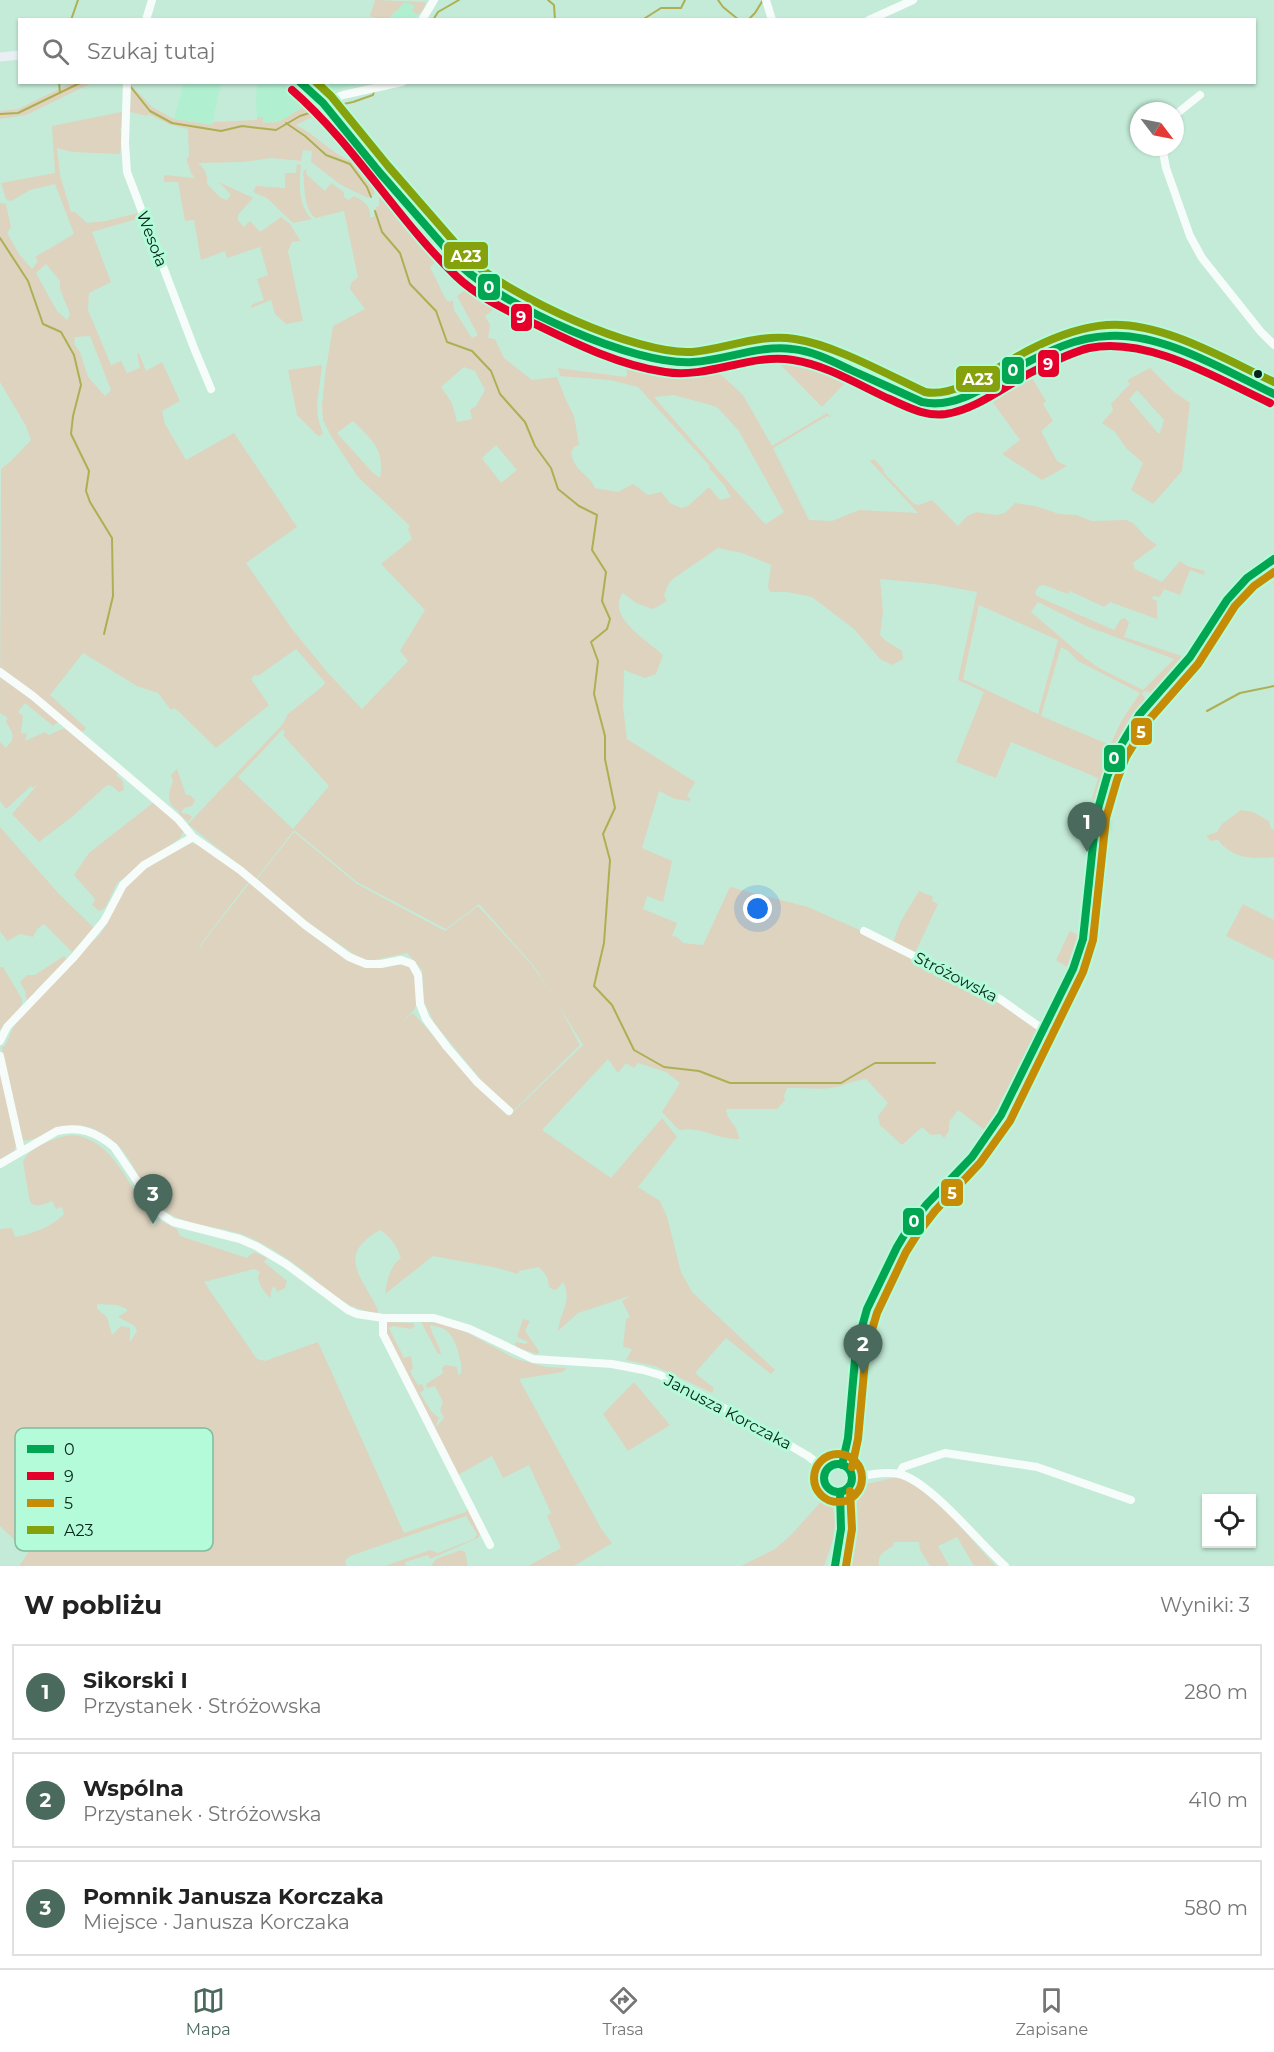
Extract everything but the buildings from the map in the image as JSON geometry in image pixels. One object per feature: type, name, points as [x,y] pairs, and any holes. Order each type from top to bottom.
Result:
[{"type":"main road","points":[[0,57],[18,55]]},
{"type":"main road","points":[[301,84],[324,104],[449,253],[476,280],[504,297],[559,324],[618,349],[669,362],[694,362],[772,348],[793,349],[818,355],[922,402],[939,405],[963,398],[1061,347],[1088,338],[1116,335],[1156,342],[1274,394]]},
{"type":"street","points":[[147,18],[152,0]]},
{"type":"street","points":[[423,18],[434,0]]},
{"type":"street","points":[[873,18],[913,0]]},
{"type":"street","points":[[766,2],[771,18]]},
{"type":"street","name":"Wesoła","points":[[127,84],[125,143],[127,172],[211,389]]},
{"type":"street","points":[[324,104],[333,98],[373,86]]},
{"type":"street","points":[[1184,108],[1200,95]]},
{"type":"street","points":[[1164,156],[1186,224],[1202,258],[1274,345]]},
{"type":"street","points":[[842,1465],[848,1438],[852,1376],[860,1329],[886,1269],[918,1214],[972,1157],[988,1136],[1001,1115],[1073,969],[1083,939],[1096,816],[1117,752],[1140,715],[1190,657],[1227,600],[1247,578],[1274,559]]},
{"type":"street","points":[[0,672],[33,696],[117,767],[177,819],[193,837],[240,870],[305,925],[350,957],[366,964],[401,960],[412,964],[418,975],[420,1004],[426,1019],[477,1082],[509,1111]]},
{"type":"street","points":[[0,1041],[7,1027],[74,957],[104,921],[123,885],[144,865],[193,837]]},
{"type":"street","name":"Stróżowska","points":[[864,931],[1000,999],[1044,1030]]},
{"type":"street","points":[[0,1056],[21,1150]]},
{"type":"street","name":"Janusza Korczaka","points":[[0,1164],[57,1131],[88,1130],[114,1147],[158,1212],[166,1218],[185,1226],[256,1246],[286,1264],[348,1310],[357,1314],[383,1318],[434,1318],[470,1329],[533,1359],[612,1364],[660,1375],[702,1395],[765,1431],[808,1456],[827,1471]]},
{"type":"street","points":[[383,1318],[383,1334],[490,1545]]},
{"type":"street","points":[[898,1474],[903,1467],[945,1453],[1037,1467],[1131,1500]]},
{"type":"street","points":[[834,1465],[842,1465],[849,1470],[852,1478],[851,1484],[840,1492],[834,1491],[825,1483],[827,1471],[834,1465]]},
{"type":"street","points":[[852,1478],[898,1474],[911,1479],[945,1506],[1005,1566]]},
{"type":"street","points":[[835,1566],[842,1537],[840,1492]]},
{"type":"shaded area","points":[[375,0],[426,2],[418,15],[412,11],[415,6],[405,2],[389,18],[370,16]]},
{"type":"shaded area","points":[[404,1],[423,10],[415,18],[390,18]]},
{"type":"shaded area","points":[[69,84],[90,84],[26,115],[0,119],[0,111],[18,109]]},
{"type":"shaded area","points":[[184,84],[221,84],[212,125],[174,119]]},
{"type":"shaded area","points":[[257,84],[282,84],[308,99],[307,105],[279,122],[263,123],[263,117],[257,117]]},
{"type":"shaded area","points":[[314,84],[360,84],[329,91]]},
{"type":"shaded area","points":[[131,85],[152,107],[174,119],[212,125],[213,122],[257,120],[257,117],[263,117],[263,123],[279,122],[310,101],[322,112],[296,125],[348,160],[353,155],[368,165],[373,176],[374,194],[368,198],[341,185],[311,162],[312,151],[303,150],[301,161],[271,158],[243,162],[198,163],[206,172],[207,184],[220,197],[226,200],[231,195],[219,182],[253,198],[238,215],[238,220],[244,227],[250,221],[260,232],[281,217],[290,224],[301,242],[292,242],[288,251],[303,321],[286,324],[275,314],[271,300],[251,308],[251,305],[264,300],[257,279],[268,275],[260,247],[227,258],[225,251],[201,260],[194,220],[185,221],[178,182],[164,182],[164,175],[195,178],[186,158],[189,157],[188,129],[171,125],[148,114],[147,116],[130,112]]},
{"type":"shaded area","points":[[123,113],[123,126],[120,129],[122,136],[120,154],[72,152],[57,148],[60,175],[71,212],[75,212],[87,223],[138,213],[140,218],[92,232],[111,282],[89,293],[88,310],[111,365],[121,361],[127,373],[140,368],[137,354],[139,353],[146,371],[162,362],[180,401],[162,411],[165,424],[186,460],[234,433],[297,527],[246,563],[292,629],[328,673],[362,709],[408,661],[400,651],[425,610],[381,564],[412,539],[408,529],[410,526],[358,477],[323,420],[325,375],[333,326],[365,309],[350,289],[351,283],[358,277],[344,211],[315,218],[308,208],[305,196],[303,172],[307,168],[306,174],[325,191],[331,183],[344,192],[344,197],[349,200],[354,196],[364,202],[368,207],[370,217],[374,217],[376,207],[379,206],[379,180],[381,182],[444,253],[430,267],[446,300],[450,302],[453,300],[454,310],[472,338],[478,335],[457,296],[472,285],[445,259],[448,257],[524,311],[524,315],[500,304],[485,316],[490,325],[488,338],[495,339],[504,358],[532,380],[557,377],[574,416],[579,445],[575,446],[571,452],[575,465],[595,488],[618,492],[633,484],[648,495],[661,492],[670,503],[681,508],[688,506],[709,487],[720,500],[731,497],[709,468],[710,466],[638,387],[610,380],[560,376],[558,368],[625,377],[627,375],[626,363],[555,337],[561,332],[630,359],[661,365],[697,367],[760,356],[784,355],[816,362],[847,377],[850,374],[855,377],[854,382],[848,380],[822,407],[777,361],[722,366],[720,374],[743,395],[772,446],[827,413],[831,417],[827,416],[773,448],[809,520],[832,521],[859,510],[918,513],[870,461],[874,459],[884,470],[883,472],[914,504],[919,505],[932,500],[958,526],[966,517],[976,512],[997,515],[1005,513],[1015,503],[1035,506],[1059,514],[1076,515],[1092,521],[1126,520],[1133,523],[1157,545],[1133,563],[1135,569],[1162,582],[1180,561],[1187,566],[1205,571],[1204,575],[1190,570],[1180,595],[1164,589],[1160,597],[1153,596],[1152,599],[1157,601],[1157,619],[1110,602],[1104,607],[1070,591],[1068,594],[1044,585],[1039,586],[1035,592],[1041,598],[1114,630],[1120,620],[1125,618],[1129,623],[1124,637],[1182,656],[1151,693],[1145,691],[1142,693],[1145,699],[1127,723],[1114,748],[1109,746],[1107,750],[1111,752],[1095,799],[1092,799],[1098,778],[1011,742],[996,778],[956,762],[984,692],[958,680],[977,592],[933,584],[880,579],[883,611],[880,635],[902,651],[903,659],[892,665],[880,659],[854,629],[812,597],[787,592],[770,592],[768,587],[771,565],[742,553],[718,548],[674,578],[664,595],[667,601],[653,609],[636,603],[623,593],[619,602],[624,619],[663,655],[656,674],[645,678],[624,670],[623,707],[627,739],[695,782],[687,796],[691,799],[689,801],[675,799],[659,791],[642,848],[672,861],[663,902],[647,896],[643,909],[677,923],[672,936],[677,937],[683,943],[703,945],[730,887],[808,907],[864,932],[1002,1002],[1038,1028],[986,1131],[958,1110],[949,1122],[949,1131],[944,1138],[940,1134],[931,1135],[922,1127],[902,1145],[880,1125],[878,1116],[888,1103],[866,1079],[830,1088],[787,1088],[785,1100],[777,1109],[726,1109],[739,1139],[695,1130],[679,1130],[662,1112],[680,1083],[666,1072],[638,1063],[634,1068],[626,1063],[618,1073],[608,1059],[542,1130],[611,1178],[662,1118],[677,1137],[638,1187],[660,1201],[667,1217],[681,1272],[692,1292],[775,1370],[771,1374],[726,1338],[695,1373],[714,1388],[712,1393],[655,1366],[626,1360],[632,1349],[623,1347],[626,1319],[630,1317],[622,1301],[630,1296],[578,1313],[558,1331],[566,1301],[566,1289],[563,1282],[556,1290],[551,1288],[539,1267],[519,1271],[518,1274],[433,1256],[385,1294],[392,1269],[401,1258],[393,1242],[380,1230],[359,1248],[356,1257],[356,1266],[360,1276],[378,1310],[377,1314],[364,1310],[333,1296],[310,1275],[253,1239],[242,1234],[191,1222],[168,1213],[151,1196],[126,1155],[108,1137],[96,1130],[84,1126],[61,1127],[35,1138],[23,1140],[18,1128],[2,1047],[5,1046],[16,1021],[100,934],[120,896],[135,878],[152,865],[192,843],[202,846],[250,880],[200,945],[204,951],[201,945],[251,881],[356,961],[410,966],[415,975],[418,998],[414,1010],[402,1022],[413,1013],[488,1097],[509,1114],[514,1111],[583,1045],[559,1006],[580,1045],[514,1110],[486,1086],[435,1024],[424,1002],[422,970],[407,953],[369,961],[363,960],[309,924],[257,879],[294,832],[357,884],[445,931],[478,906],[531,964],[553,996],[533,965],[479,904],[446,929],[357,882],[294,830],[256,879],[188,824],[282,725],[288,714],[324,685],[325,682],[296,649],[251,679],[269,705],[216,748],[175,708],[171,710],[158,693],[137,686],[83,653],[50,695],[86,728],[85,730],[79,733],[59,721],[53,726],[25,703],[18,712],[23,716],[21,733],[27,734],[25,741],[45,732],[49,735],[64,728],[119,772],[116,775],[123,781],[124,790],[119,792],[107,785],[73,816],[39,842],[12,814],[39,783],[33,788],[31,786],[6,809],[0,801],[0,742],[6,748],[13,735],[6,721],[8,718],[0,713],[1,469],[31,440],[26,426],[0,382],[0,203],[6,204],[11,227],[7,233],[19,254],[32,269],[38,261],[35,257],[74,234],[55,184],[30,190],[11,201],[6,199],[1,183],[55,173],[52,126]],"holes":[[[46,264],[60,281],[60,289],[70,314],[67,320],[57,311],[36,273]],[[90,336],[111,390],[105,396],[88,377],[80,352],[74,344],[75,337]],[[464,367],[475,371],[485,390],[476,406],[470,410],[472,419],[457,422],[452,403],[441,387]],[[674,395],[717,407],[739,431],[784,512],[766,524],[763,522],[654,397]],[[353,421],[379,452],[380,478],[337,433]],[[496,445],[517,470],[501,483],[482,458]],[[1038,602],[1086,626],[1174,659],[1143,690],[1099,668],[1031,612]],[[979,605],[1058,640],[1038,714],[963,679]],[[1061,647],[1078,661],[1140,693],[1122,720],[1110,745],[1041,716]],[[283,729],[285,732],[283,735],[329,786],[293,829],[238,777]]]},
{"type":"shaded area","points":[[297,164],[301,165],[302,201],[307,214],[312,219],[293,223],[267,198],[253,192],[256,186],[285,188],[285,173],[296,173]]},
{"type":"shaded area","points":[[1123,340],[1162,349],[1167,353],[1166,356],[1143,349],[1119,346],[1082,350],[1070,354],[1069,351],[1086,343]]},
{"type":"shaded area","points":[[1058,353],[1062,357],[1029,373],[1046,401],[1043,404],[1053,421],[1041,431],[1057,461],[1067,466],[1042,480],[1002,454],[1020,440],[986,393],[956,408],[954,406]]},
{"type":"shaded area","points":[[1188,359],[1222,375],[1225,379],[1223,383],[1179,362]]},
{"type":"shaded area","points":[[322,365],[317,404],[323,434],[318,436],[297,415],[288,370]]},
{"type":"shaded area","points":[[1150,368],[1174,392],[1190,403],[1182,471],[1153,504],[1131,490],[1143,463],[1126,448],[1115,432],[1102,423],[1113,410],[1111,404],[1130,384],[1127,380]],"holes":[[[1137,390],[1164,420],[1160,433],[1158,433],[1129,399]]]},
{"type":"shaded area","points":[[922,406],[953,409],[949,411],[952,415],[942,421],[920,412]]},
{"type":"shaded area","points":[[177,769],[186,795],[190,795],[195,800],[192,806],[182,811],[192,817],[188,822],[170,801],[169,794],[173,781],[171,775]]},
{"type":"shaded area","points":[[154,802],[184,830],[180,838],[117,883],[105,908],[99,911],[92,905],[95,899],[74,875],[89,853]]},
{"type":"shaded area","points":[[1089,804],[1093,806],[1088,845],[1082,845]]},
{"type":"shaded area","points":[[1241,810],[1253,812],[1269,821],[1271,829],[1274,829],[1274,857],[1258,858],[1236,854],[1218,840],[1211,841],[1206,836],[1217,832],[1222,824]]},
{"type":"shaded area","points":[[0,827],[59,894],[94,928],[72,952],[44,924],[37,929],[33,937],[20,934],[7,941],[0,931]]},
{"type":"shaded area","points":[[919,891],[933,897],[932,901],[938,904],[915,953],[893,942],[901,921]]},
{"type":"shaded area","points":[[1243,904],[1274,920],[1274,960],[1226,936]]},
{"type":"shaded area","points":[[1070,931],[1078,935],[1067,967],[1056,960]]},
{"type":"shaded area","points":[[64,956],[67,960],[27,1002],[20,982],[27,975],[35,975]]},
{"type":"shaded area","points":[[0,967],[3,967],[22,999],[22,1005],[0,1030]]},
{"type":"shaded area","points":[[0,1071],[16,1145],[14,1151],[0,1159]]},
{"type":"shaded area","points":[[73,1135],[96,1143],[114,1159],[157,1219],[151,1224],[153,1226],[159,1220],[177,1229],[180,1236],[247,1258],[254,1252],[267,1258],[264,1262],[287,1281],[285,1288],[277,1292],[275,1287],[272,1288],[270,1298],[260,1284],[258,1277],[260,1272],[254,1269],[204,1282],[257,1359],[265,1361],[318,1342],[404,1533],[466,1512],[468,1506],[481,1532],[478,1538],[430,1559],[428,1555],[405,1562],[406,1566],[385,1566],[430,1550],[438,1553],[474,1539],[477,1534],[466,1516],[350,1556],[345,1561],[346,1566],[19,1566],[28,1553],[26,1551],[213,1551],[213,1428],[15,1428],[15,1540],[0,1526],[0,1229],[12,1228],[15,1237],[21,1236],[48,1226],[64,1214],[62,1207],[56,1209],[52,1201],[38,1206],[30,1202],[23,1162],[31,1151],[52,1140]],"holes":[[[97,1304],[117,1305],[127,1309],[118,1317],[135,1326],[137,1331],[130,1342],[130,1328],[121,1326],[112,1335],[107,1317],[97,1309]]]},
{"type":"shaded area","points":[[523,1319],[530,1321],[525,1331],[539,1351],[538,1354],[517,1348],[515,1345],[516,1342],[526,1344],[528,1342],[517,1337]]},
{"type":"shaded area","points":[[388,1322],[413,1323],[415,1326],[411,1329],[393,1326],[389,1328],[404,1358],[411,1356],[413,1368],[410,1372],[418,1385],[422,1384],[424,1390],[420,1393],[431,1411],[439,1418],[437,1426],[444,1418],[440,1410],[443,1402],[435,1386],[427,1388],[426,1384],[443,1373],[442,1368],[445,1365],[457,1367],[460,1375],[460,1360],[454,1340],[448,1332],[430,1325],[441,1354],[438,1354],[421,1322],[441,1323],[464,1331],[516,1359],[547,1367],[566,1368],[563,1372],[519,1379],[602,1530],[612,1543],[574,1566],[528,1566],[561,1548],[547,1516],[551,1513],[529,1465],[503,1478],[492,1456],[456,1476],[395,1355],[384,1327]]},
{"type":"shaded area","points":[[634,1382],[670,1425],[628,1451],[603,1414]]},
{"type":"shaded area","points":[[898,1477],[914,1485],[940,1505],[996,1566],[974,1566],[957,1537],[938,1546],[949,1566],[930,1566],[920,1550],[919,1542],[894,1542],[893,1546],[880,1556],[879,1566],[852,1566],[846,1551],[850,1531],[851,1497],[855,1490],[866,1484]]},
{"type":"shaded area","points":[[827,1495],[832,1504],[835,1521],[833,1539],[824,1566],[741,1566],[775,1549],[791,1535]]},
{"type":"shaded area","points":[[461,1550],[465,1552],[468,1566],[431,1566],[436,1559]]},
{"type":"waterway","points":[[72,18],[78,0]]},
{"type":"waterway","points":[[434,18],[438,12],[459,0]]},
{"type":"waterway","points":[[548,0],[554,5],[555,18]]},
{"type":"waterway","points":[[645,18],[661,8],[681,8],[685,0]]},
{"type":"waterway","points":[[718,0],[737,18]]},
{"type":"waterway","points":[[750,18],[763,0]]},
{"type":"waterway","points":[[59,84],[60,93]]},
{"type":"waterway","points":[[0,114],[18,113],[78,84]]},
{"type":"waterway","points":[[130,86],[150,111],[172,123],[221,131],[242,126],[276,130],[300,116],[325,108]]},
{"type":"waterway","points":[[330,107],[373,95],[374,91]]},
{"type":"waterway","points":[[286,123],[326,155],[350,164],[367,187],[371,197]]},
{"type":"waterway","points":[[375,211],[382,232],[400,253],[410,284],[436,311],[447,342],[472,351],[491,371],[500,394],[525,422],[535,446],[551,468],[558,489],[579,506],[597,515],[592,550],[606,572],[602,601],[610,619],[607,629],[591,642],[598,661],[594,694],[605,736],[605,759],[615,808],[603,834],[610,860],[604,943],[594,986],[612,1005],[634,1050],[664,1067],[699,1071],[730,1083],[841,1083],[875,1063],[935,1063]]},
{"type":"waterway","points":[[0,238],[28,281],[43,324],[61,332],[74,355],[81,385],[71,434],[89,471],[86,491],[90,502],[112,538],[113,596],[104,634]]},
{"type":"waterway","points":[[1207,711],[1240,693],[1274,686]]},
{"type":"transit line","name":"0","points":[[302,84],[323,103],[461,266],[481,282],[538,315],[605,344],[668,361],[693,362],[767,349],[800,350],[830,360],[922,402],[935,403],[949,402],[974,393],[1022,365],[1064,346],[1097,337],[1129,336],[1150,340],[1193,355],[1274,394]]},
{"type":"transit line","name":"A23","points":[[318,84],[331,96],[469,259],[513,290],[542,305],[607,334],[639,344],[692,352],[769,338],[795,339],[827,347],[925,392],[938,393],[966,385],[1033,348],[1069,333],[1097,326],[1128,325],[1171,335],[1215,353],[1274,382]]},
{"type":"transit line","name":"9","points":[[292,90],[335,134],[414,230],[465,284],[523,318],[613,359],[648,369],[681,373],[761,360],[805,362],[915,410],[938,415],[969,407],[1067,355],[1089,348],[1112,346],[1135,348],[1182,362],[1270,403]]},
{"type":"transit line","name":"0","points":[[842,1465],[848,1438],[856,1348],[867,1309],[909,1227],[927,1204],[972,1157],[1001,1115],[1073,969],[1083,939],[1096,816],[1117,752],[1139,715],[1190,657],[1227,600],[1247,578],[1274,559]]},
{"type":"transit line","name":"5","points":[[852,1467],[858,1439],[866,1350],[877,1313],[906,1252],[918,1233],[935,1211],[980,1163],[1010,1121],[1083,972],[1093,940],[1106,818],[1126,757],[1148,721],[1198,664],[1235,606],[1254,586],[1274,572]]},
{"type":"transit line","name":"5","points":[[833,1454],[843,1454],[855,1461],[862,1473],[862,1478],[862,1483],[855,1495],[843,1502],[833,1502],[818,1491],[814,1483],[814,1473],[825,1458],[833,1454]]},
{"type":"transit line","name":"0","points":[[838,1464],[848,1468],[852,1478],[848,1488],[838,1492],[828,1488],[824,1478],[828,1468],[838,1464]]},
{"type":"transit line","name":"5","points":[[846,1566],[852,1529],[850,1491]]},
{"type":"transit line","name":"0","points":[[835,1566],[841,1529],[840,1492]]},
{"type":"place","name":"Sikorski I","points":[[1087,852]]},
{"type":"place","name":"Pomnik Janusza Korczaka","points":[[153,1224]]},
{"type":"place","name":"Wspólna","points":[[863,1374]]}]
